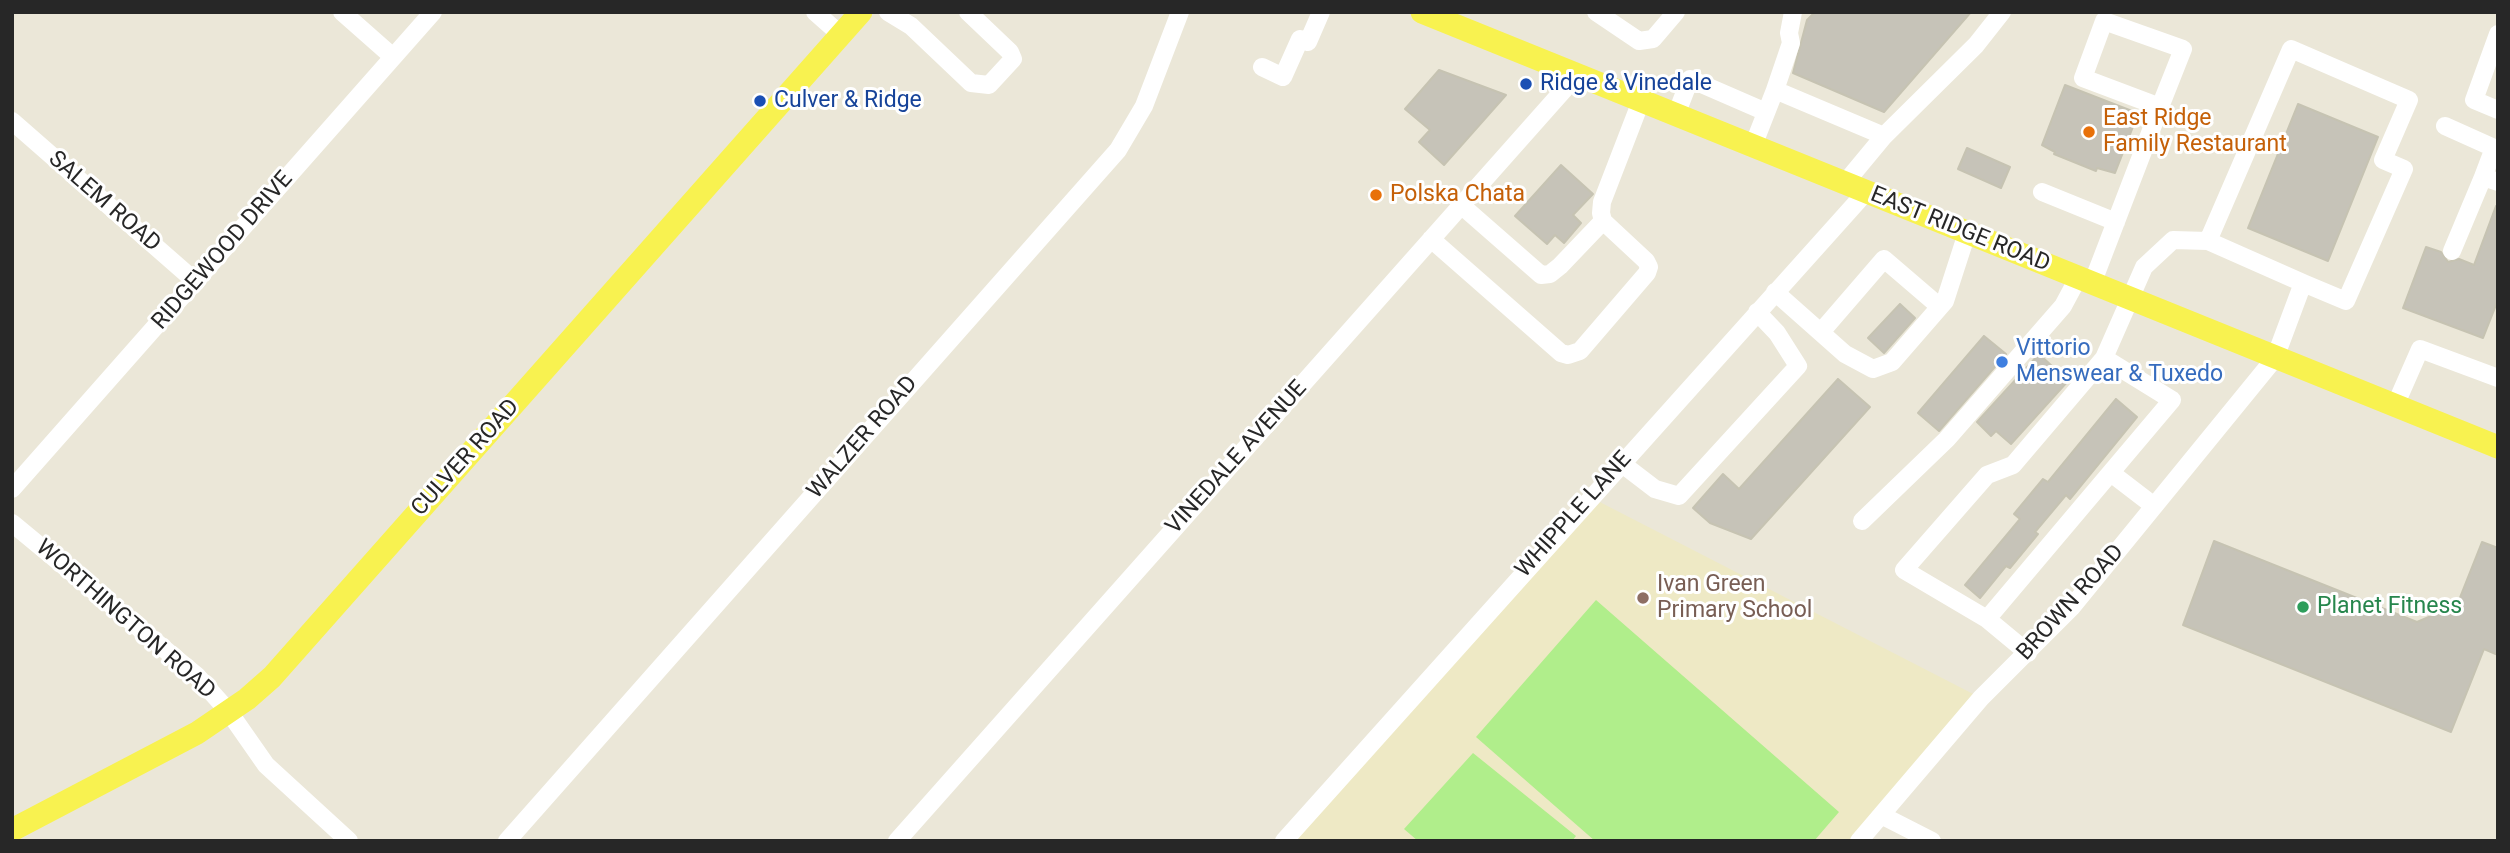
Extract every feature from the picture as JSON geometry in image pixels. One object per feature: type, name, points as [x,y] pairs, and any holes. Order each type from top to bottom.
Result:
[{"type":"main road","name":"CULVER ROAD","points":[[12,830],[197,733],[229,712],[272,677],[861,12]]},
{"type":"main road","name":"EAST RIDGE ROAD","points":[[1435,14],[1577,75],[2498,447]]},
{"type":"street","points":[[342,12],[393,57]]},
{"type":"street","name":"RIDGEWOOD DRIVE","points":[[12,489],[433,12]]},
{"type":"street","points":[[815,12],[841,35]]},
{"type":"street","points":[[888,12],[911,26],[971,83],[989,85],[1013,59],[1010,52],[968,12]]},
{"type":"street","name":"WALZER ROAD","points":[[507,841],[1118,150],[1144,106],[1180,12]]},
{"type":"street","points":[[1262,67],[1283,77],[1300,39],[1308,42],[1321,12]]},
{"type":"street","points":[[1597,12],[1639,41],[1653,39],[1676,12]]},
{"type":"street","points":[[1753,146],[1791,43],[1789,33],[1793,12]]},
{"type":"street","name":"WHIPPLE LANE","points":[[1284,841],[1775,292],[1855,187],[1884,136],[1976,45],[2002,12]]},
{"type":"street","points":[[1861,521],[1947,439],[2085,281],[2116,222],[2183,49],[2104,21],[2083,78],[2160,107]]},
{"type":"street","points":[[2498,34],[2474,100],[2498,110]]},
{"type":"street","points":[[2028,653],[1987,619],[1904,570],[1987,475],[2013,465],[2104,358],[2144,267],[2173,240],[2207,242],[2346,301],[2404,169],[2383,160],[2409,100],[2291,49],[2207,242]]},
{"type":"street","name":"VINEDALE AVENUE","points":[[897,841],[1577,75]]},
{"type":"street","points":[[1676,115],[1690,79],[1766,112]]},
{"type":"street","points":[[1775,90],[1884,136]]},
{"type":"street","points":[[1431,239],[1561,353],[1568,355],[1580,351],[1647,273],[1649,267],[1603,221],[1601,213],[1602,202],[1641,101]]},
{"type":"street","name":"SALEM ROAD","points":[[12,121],[196,282]]},
{"type":"street","points":[[2445,126],[2494,148],[2490,180],[2452,251]]},
{"type":"street","points":[[2042,192],[2116,222]]},
{"type":"street","points":[[1461,205],[1541,275],[1549,274],[1560,266],[1603,221]]},
{"type":"street","points":[[1775,292],[1845,354],[1873,369],[1892,362],[1945,301],[1967,233]]},
{"type":"street","points":[[1821,332],[1884,259],[1940,307]]},
{"type":"street","name":"BROWN ROAD","points":[[1859,841],[1981,698],[2071,608],[2275,358],[2303,283]]},
{"type":"street","points":[[1621,463],[1655,489],[1679,496],[1798,366],[1777,333],[1757,312]]},
{"type":"street","points":[[2395,406],[2420,349],[2498,378]]},
{"type":"street","points":[[1987,619],[2172,400],[2104,358]]},
{"type":"street","points":[[2111,473],[2154,506]]},
{"type":"street","name":"WORTHINGTON ROAD","points":[[12,523],[179,660],[215,694],[266,765],[349,841]]},
{"type":"street","points":[[1881,815],[1932,841]]},
{"type":"shaded area","name":"Ivan Green Primary School","points":[[1590,497],[1981,698],[1861,841],[1284,841]]},
{"type":"green space","points":[[1596,600],[1839,812],[1814,841],[1595,841],[1476,737]]},
{"type":"green space","points":[[1473,753],[1576,836],[1572,841],[1418,841],[1404,829]]},
{"type":"building","points":[[1815,12],[1971,12],[1884,112],[1793,73],[1807,20]]},
{"type":"building","points":[[1439,70],[1506,95],[1444,165],[1419,142],[1430,130],[1405,109]]},
{"type":"building","name":"East Ridge Family Restaurant","points":[[2065,85],[2132,111],[2130,116],[2136,119],[2115,173],[2097,168],[2096,171],[2054,154],[2055,152],[2042,145]]},
{"type":"building","points":[[2298,104],[2378,137],[2328,261],[2248,228]]},
{"type":"building","points":[[1967,148],[2010,167],[2001,188],[1958,169]]},
{"type":"building","points":[[1561,165],[1593,194],[1573,215],[1581,223],[1564,243],[1555,235],[1547,244],[1515,216]]},
{"type":"building","points":[[2496,206],[2498,300],[2483,338],[2403,308],[2426,247],[2441,252],[2448,262],[2459,259],[2474,265]]},
{"type":"building","points":[[1900,304],[1915,318],[1884,353],[1868,338]]},
{"type":"building","points":[[1984,336],[2006,354],[1939,431],[1918,413]]},
{"type":"building","points":[[2039,354],[2068,381],[2011,444],[1996,431],[1991,436],[1977,422]]},
{"type":"building","points":[[1838,379],[1870,407],[1751,539],[1710,523],[1693,508],[1723,474],[1739,489]]},
{"type":"building","points":[[2116,399],[2137,417],[2070,499],[2066,495],[2010,568],[2006,566],[1980,598],[1965,585],[2020,519],[2014,514],[2043,479],[2048,482]]},
{"type":"building","points":[[2214,541],[2417,622],[2457,605],[2482,542],[2498,548],[2498,655],[2484,649],[2451,732],[2183,625]]},
{"type":"place","name":"Ridge & Vinedale","points":[[1526,84]]},
{"type":"place","name":"Culver & Ridge","points":[[760,101]]},
{"type":"place","name":"East Ridge Family Restaurant","points":[[2089,132]]},
{"type":"place","name":"Polska Chata","points":[[1376,195]]},
{"type":"place","name":"Vittorio Menswear & Tuxedo","points":[[2002,362]]},
{"type":"place","name":"Ivan Green Primary School","points":[[1643,598]]},
{"type":"place","name":"Planet Fitness","points":[[2303,607]]}]
